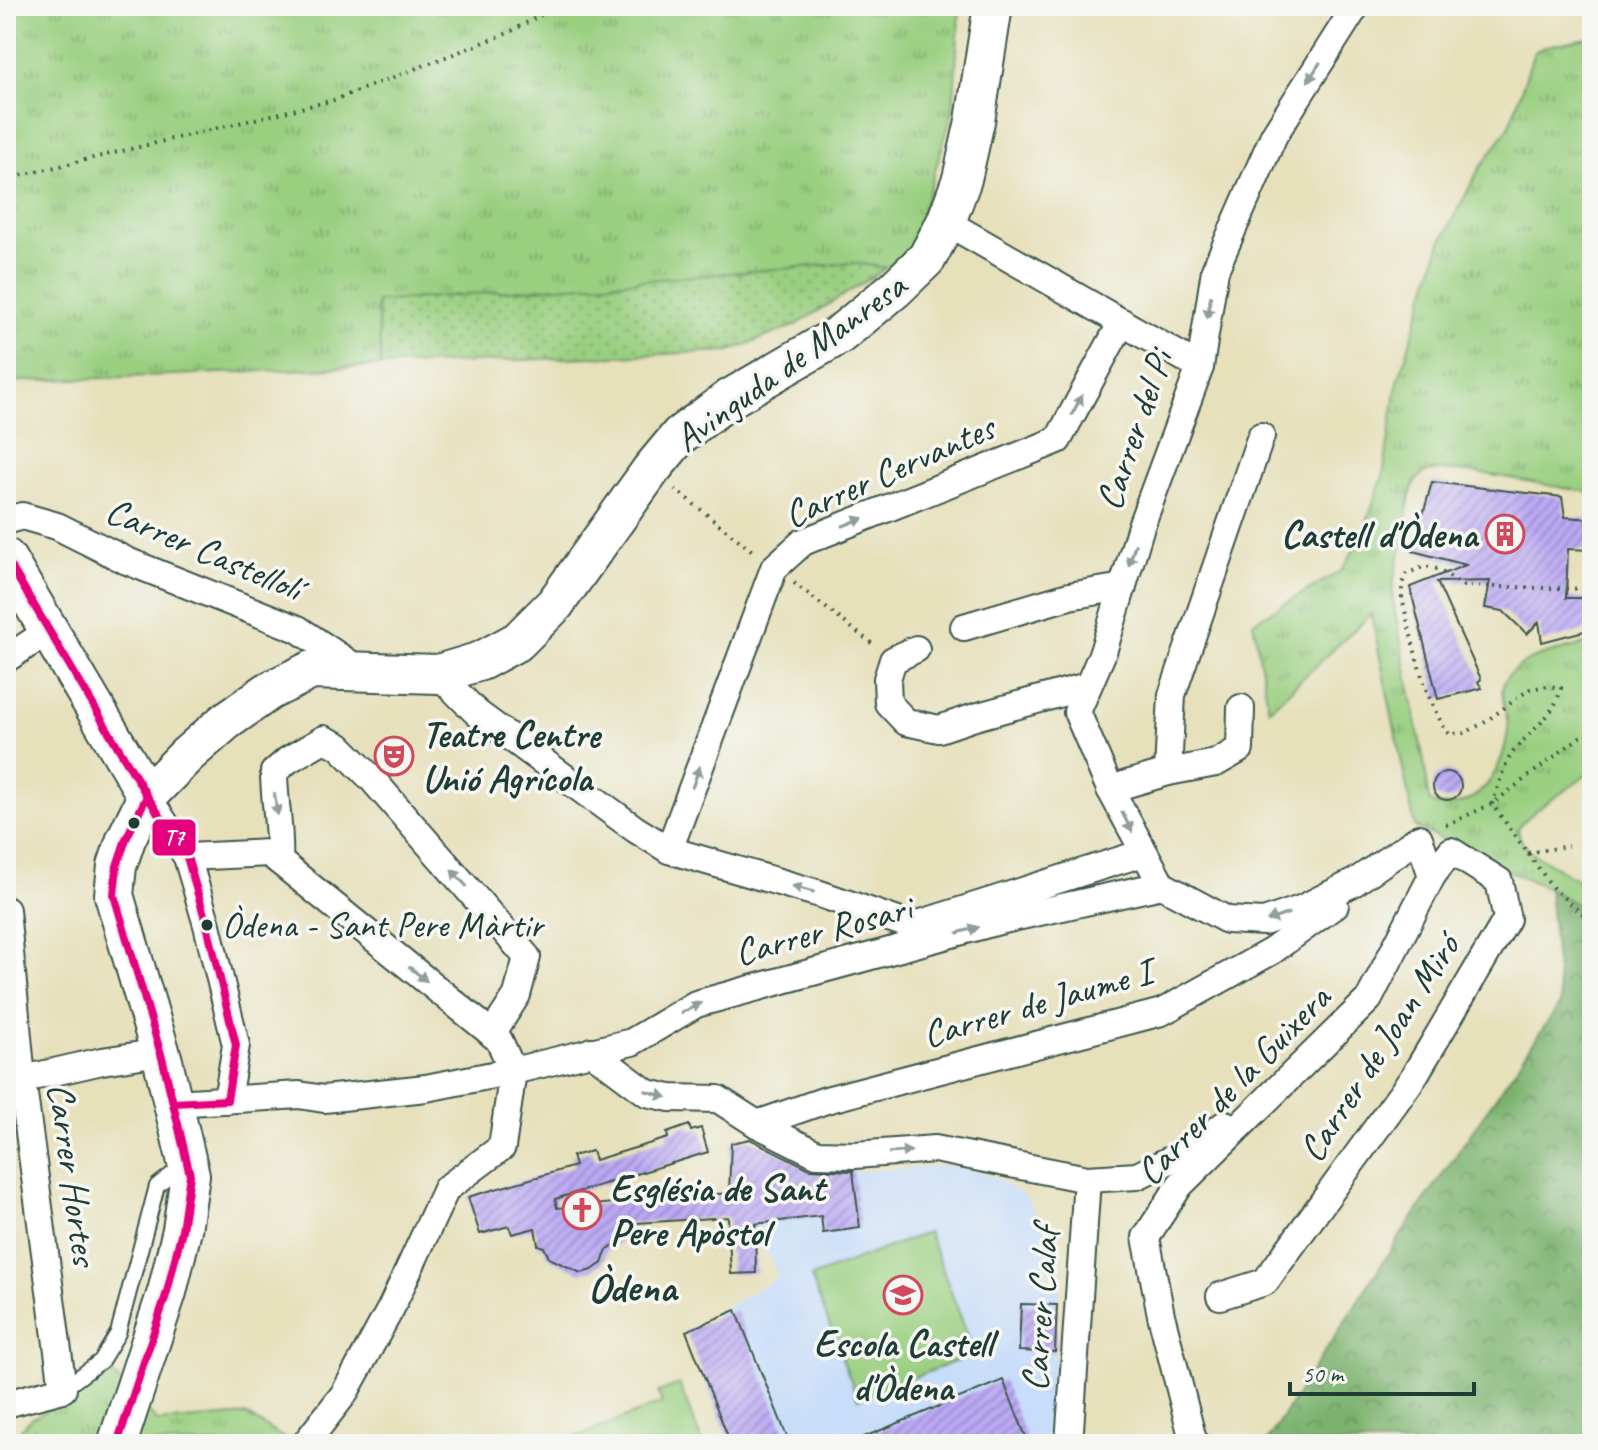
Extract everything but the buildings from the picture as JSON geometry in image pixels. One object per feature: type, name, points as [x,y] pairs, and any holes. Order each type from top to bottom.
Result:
[{"type":"street","name":"Avinguda de Manresa","points":[[117,1444],[156,1263],[190,1175],[174,1103],[114,895],[117,866],[126,839],[147,796],[226,721],[269,691],[312,670],[438,674],[481,661],[518,641],[555,604],[651,470],[680,435],[729,399],[839,335],[895,289],[927,258],[946,222],[962,179],[975,121],[993,6]]},
{"type":"street","name":"Carrer del Pi","points":[[1162,885],[1110,789],[1077,712],[1103,652],[1141,526],[1200,367],[1215,270],[1274,135],[1356,6]]},
{"type":"street","points":[[946,222],[1200,367]]},
{"type":"street","name":"Carrer Cervantes","points":[[669,850],[774,568],[803,542],[1058,440],[1122,322]]},
{"type":"street","points":[[1168,772],[1172,695],[1261,436]]},
{"type":"street","name":"Carrer Castellolí","points":[[6,521],[22,516],[57,526],[127,561],[298,629],[364,673]]},
{"type":"street","points":[[6,558],[147,796],[187,857],[236,1045],[227,1100]]},
{"type":"street","points":[[964,627],[1069,596],[1123,587]]},
{"type":"street","points":[[6,659],[50,630]]},
{"type":"street","points":[[916,649],[893,660],[887,679],[888,703],[906,722],[917,725],[939,729],[1087,686]]},
{"type":"street","points":[[438,674],[477,713],[635,829],[669,850],[820,894],[912,926],[1143,853]]},
{"type":"street","points":[[1110,789],[1168,772],[1216,763],[1240,749],[1241,708]]},
{"type":"street","points":[[279,861],[274,772],[324,739],[339,746],[372,779],[527,957],[517,995],[492,1034]]},
{"type":"street","points":[[1162,885],[1227,920],[1264,922],[1303,908],[1355,882],[1419,838],[1432,876]]},
{"type":"street","name":"Carrer de Joan Miró","points":[[1220,1296],[1265,1282],[1413,1078],[1507,919],[1499,881],[1451,851],[1432,876]]},
{"type":"street","points":[[187,857],[269,853],[499,1040],[513,1071],[502,1147],[446,1189],[391,1308],[344,1394],[305,1444]]},
{"type":"street","name":"Carrer de Jaume I","points":[[757,1124],[826,1100],[1162,1012],[1272,951],[1333,907],[1393,855]]},
{"type":"street","name":"Carrer de la Guixera","points":[[1194,1444],[1161,1315],[1146,1237],[1180,1185],[1369,999],[1432,876]]},
{"type":"street","name":"Carrer Rosari","points":[[174,1103],[299,1095],[324,1099],[426,1088],[513,1071],[632,1042],[696,1004],[999,921],[1162,885]]},
{"type":"street","name":"Carrer Hortes","points":[[6,910],[14,1081],[63,1389]]},
{"type":"street","points":[[591,1051],[647,1093],[670,1098],[718,1099],[757,1124],[817,1154],[855,1155],[935,1149],[1087,1179],[1137,1176],[1184,1153],[1231,1120],[1264,1103]]},
{"type":"street","points":[[14,1081],[102,1061],[160,1052]]},
{"type":"street","name":"Carrer Calaf","points":[[1069,1444],[1087,1179]]},
{"type":"street","points":[[6,1404],[63,1389]]},
{"type":"lane","points":[[63,1389],[101,1361],[156,1263]]},
{"type":"path","points":[[6,179],[334,100],[508,33],[557,6]]},
{"type":"path","points":[[1492,804],[1511,756],[1547,718],[1558,703],[1561,688],[1548,686],[1530,689],[1485,722],[1465,733],[1449,734],[1439,721],[1431,701],[1402,599],[1406,574],[1426,566],[1437,569],[1464,586],[1592,589]]},
{"type":"path","points":[[1419,838],[1492,804],[1580,737],[1592,735]]},
{"type":"path","points":[[1492,804],[1553,888],[1592,923]]},
{"type":"path","points":[[1528,853],[1568,846]]},
{"type":"shaded area","name":"Escola Castell d'Òdena","points":[[950,1165],[989,1174],[1025,1196],[1043,1226],[1051,1252],[1046,1278],[1062,1285],[1057,1305],[1051,1444],[731,1444],[686,1331],[716,1319],[714,1314],[778,1277],[755,1224],[821,1216],[823,1233],[859,1228],[853,1172]]},
{"type":"green space","points":[[6,6],[960,6],[953,111],[910,253],[886,268],[853,263],[377,302],[381,366],[6,382]]},
{"type":"green space","points":[[1592,37],[1592,492],[1451,470],[1421,475],[1410,496],[1392,596],[1429,801],[1437,805],[1464,802],[1475,796],[1492,778],[1508,731],[1502,690],[1507,677],[1535,658],[1592,642],[1592,768],[1535,811],[1518,830],[1522,842],[1532,853],[1592,888],[1592,913],[1549,889],[1415,827],[1371,614],[1269,710],[1253,622],[1341,571],[1361,538],[1383,476],[1397,385],[1441,242],[1478,171],[1510,125],[1534,52],[1546,46]]},
{"type":"green space","points":[[854,263],[886,268],[796,325],[730,351],[381,366],[377,302]]},
{"type":"green space","points":[[1549,889],[1592,913],[1592,1444],[1265,1444],[1394,1245],[1560,1004]]},
{"type":"green space","points":[[928,1232],[975,1354],[858,1399],[811,1277]]},
{"type":"green space","points":[[113,1374],[158,1422],[246,1415],[294,1444],[6,1444],[32,1418]]},
{"type":"green space","points":[[679,1384],[703,1444],[558,1444],[662,1403],[658,1392]]},
{"type":"transit line","name":"T7","points":[[6,558],[147,796],[187,857],[236,1045],[227,1100],[174,1103]]},
{"type":"transit line","name":"T7","points":[[117,1444],[167,1292],[182,1230],[190,1175],[163,1061],[114,895],[117,866],[147,796]]},
{"type":"place","name":"Castell d'Òdena","points":[[1505,534]]},
{"type":"place","name":"Teatre Centre Unió Agrícola","points":[[394,756]]},
{"type":"place","name":"Òdena - Sant Pere Màrtir","points":[[207,925]]},
{"type":"place","name":"Església de Sant Pere Apòstol","points":[[582,1210]]},
{"type":"place","name":"Escola Castell d'Òdena","points":[[903,1295]]},
{"type":"district","name":"Òdena","points":[[632,1287]]}]
